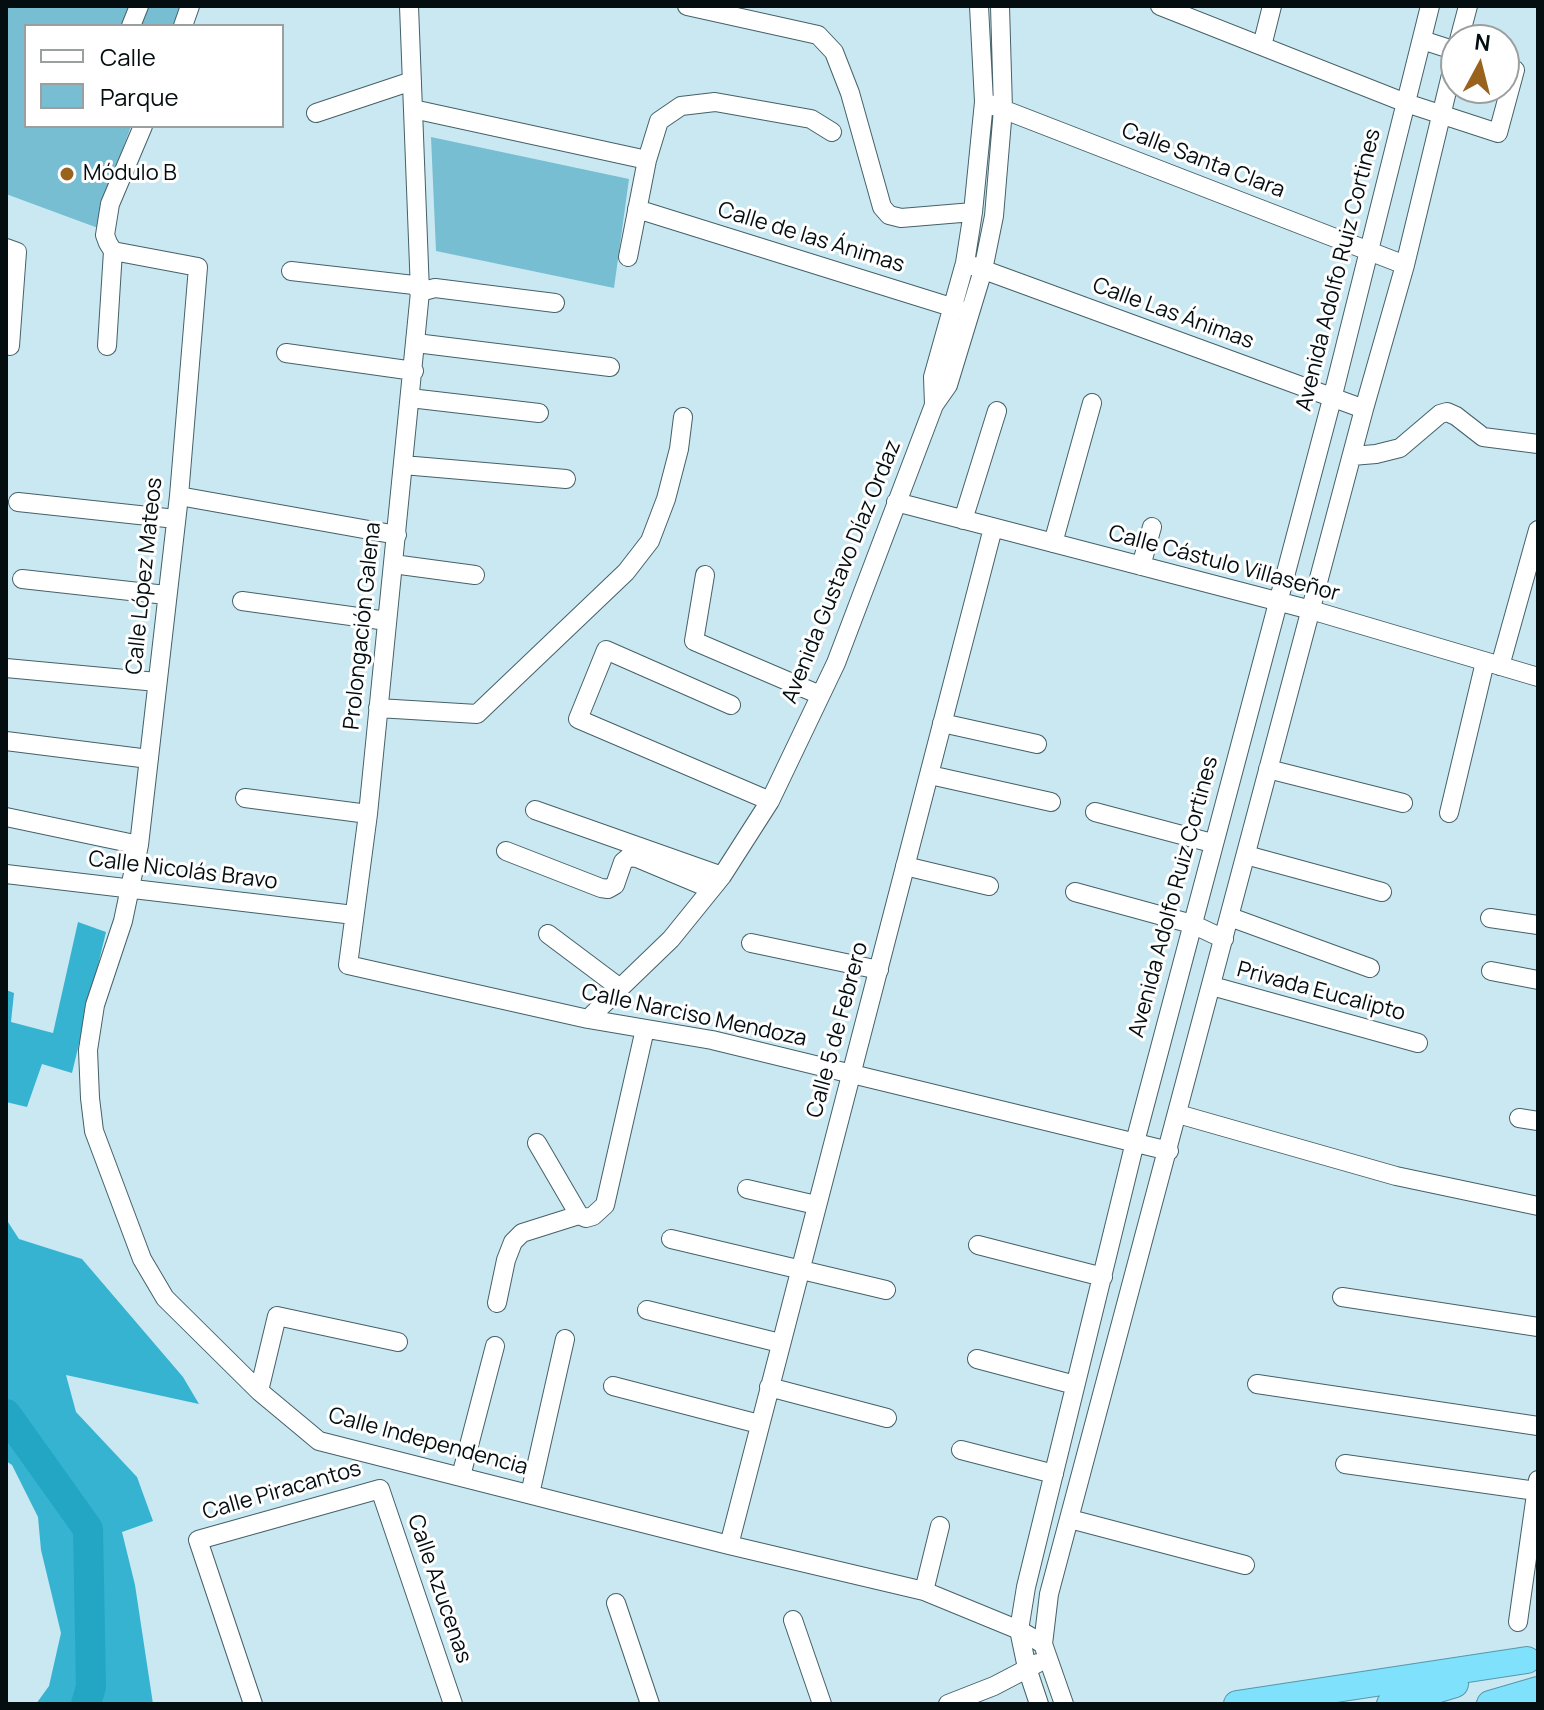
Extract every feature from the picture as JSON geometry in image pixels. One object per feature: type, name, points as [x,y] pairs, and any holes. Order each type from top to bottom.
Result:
[{"type":"highway","points":[[1237,1704],[1532,1658]]},
{"type":"highway","points":[[1390,1704],[1532,1658]]},
{"type":"highway","points":[[1490,1704],[1538,1690]]},
{"type":"street","name":"Prolongación Galena","points":[[348,965],[368,814],[420,292],[409,6]]},
{"type":"street","points":[[687,6],[818,35],[834,52],[850,93],[882,207],[889,215],[901,218],[973,212]]},
{"type":"street","name":"Avenida Gustavo Díaz Ordaz","points":[[962,310],[984,102],[979,6]]},
{"type":"street","name":"Avenida Gustavo Díaz Ordaz","points":[[588,1019],[671,939],[717,882],[770,801],[836,663],[934,405],[933,377],[983,270],[994,216],[1003,109],[1000,6]]},
{"type":"street","points":[[1160,6],[1406,103],[1498,133],[1506,104]]},
{"type":"street","points":[[1262,46],[1272,6]]},
{"type":"street","name":"Avenida Adolfo Ruiz Cortines","points":[[1039,1704],[1019,1630],[1026,1587],[1135,1142],[1332,399],[1430,6]]},
{"type":"street","points":[[1422,40],[1440,47]]},
{"type":"street","points":[[316,113],[412,81]]},
{"type":"street","points":[[628,257],[647,160],[659,121],[681,106],[715,102],[811,119],[832,132]]},
{"type":"street","name":"Calle Santa Clara","points":[[984,102],[1405,265]]},
{"type":"street","points":[[1064,1704],[1046,1651],[1049,1594],[1405,265],[1444,104]]},
{"type":"street","points":[[413,109],[647,160]]},
{"type":"street","points":[[107,346],[113,251],[105,235],[106,219],[142,128]]},
{"type":"street","name":"Calle de las Ánimas","points":[[637,209],[962,310]]},
{"type":"street","points":[[6,248],[17,252],[8,346],[28,353]]},
{"type":"street","name":"Calle López Mateos","points":[[113,251],[198,267],[179,496],[139,845],[129,889]]},
{"type":"street","name":"Calle Las Ánimas","points":[[965,263],[1364,409]]},
{"type":"street","points":[[291,271],[414,285],[420,292],[435,288],[555,303]]},
{"type":"street","points":[[416,343],[610,367]]},
{"type":"street","points":[[286,353],[414,371]]},
{"type":"street","points":[[410,398],[539,413]]},
{"type":"street","points":[[1053,543],[1092,403]]},
{"type":"street","points":[[963,520],[997,411]]},
{"type":"street","points":[[1352,456],[1400,448],[1440,414],[1447,412],[1483,437],[1538,444]]},
{"type":"street","points":[[378,708],[477,714],[626,572],[650,541],[666,499],[679,449],[683,417]]},
{"type":"street","points":[[403,465],[566,479]]},
{"type":"street","points":[[179,496],[397,535]]},
{"type":"street","points":[[18,502],[176,519]]},
{"type":"street","name":"Calle Cástulo Villaseñor","points":[[896,502],[1311,610],[1538,677]]},
{"type":"street","points":[[1141,566],[1152,527]]},
{"type":"street","name":"Calle 5 de Febrero","points":[[729,1545],[993,528]]},
{"type":"street","points":[[1449,813],[1492,664],[1538,530]]},
{"type":"street","points":[[393,564],[475,575]]},
{"type":"street","points":[[705,575],[694,641],[820,695]]},
{"type":"street","points":[[22,579],[166,595]]},
{"type":"street","points":[[242,601],[387,621]]},
{"type":"street","points":[[731,705],[606,650],[578,719],[770,801]]},
{"type":"street","points":[[6,668],[157,682]]},
{"type":"street","points":[[942,723],[1037,744]]},
{"type":"street","points":[[6,741],[149,759]]},
{"type":"street","points":[[1268,769],[1403,803]]},
{"type":"street","points":[[930,775],[1051,802]]},
{"type":"street","points":[[245,798],[368,814]]},
{"type":"street","points":[[535,810],[717,882]]},
{"type":"street","points":[[1095,812],[1212,843]]},
{"type":"street","points":[[6,817],[139,845]]},
{"type":"street","points":[[506,851],[601,888],[608,889],[615,885],[623,862],[629,857],[717,882]]},
{"type":"street","points":[[1246,855],[1382,892]]},
{"type":"street","points":[[905,866],[989,886]]},
{"type":"street","name":"Calle Nicolás Bravo","points":[[6,874],[354,915]]},
{"type":"street","name":"Calle Independencia","points":[[129,889],[123,921],[95,1005],[88,1050],[94,1131],[142,1259],[165,1298],[259,1391],[319,1441],[924,1591],[1019,1630],[1046,1651]]},
{"type":"street","points":[[1075,892],[1192,924],[1224,939]]},
{"type":"street","points":[[1230,917],[1370,968]]},
{"type":"street","points":[[1490,918],[1538,925]]},
{"type":"street","points":[[548,934],[620,988]]},
{"type":"street","points":[[751,943],[879,970]]},
{"type":"street","name":"Calle Narciso Mendoza","points":[[348,965],[588,1019],[712,1040],[1169,1151]]},
{"type":"street","points":[[1491,971],[1538,980]]},
{"type":"street","name":"Privada Eucalipto","points":[[1212,986],[1418,1043]]},
{"type":"street","points":[[537,1143],[579,1215],[586,1218],[593,1216],[605,1205],[645,1029]]},
{"type":"street","points":[[1178,1114],[1396,1176],[1538,1206]]},
{"type":"street","points":[[747,1189],[816,1205]]},
{"type":"street","points":[[497,1303],[513,1242],[522,1233],[579,1215]]},
{"type":"street","points":[[1115,1227],[1146,1236]]},
{"type":"street","points":[[671,1239],[886,1290]]},
{"type":"street","points":[[978,1245],[1103,1277]]},
{"type":"street","points":[[1342,1297],[1538,1327]]},
{"type":"street","points":[[647,1310],[780,1343]]},
{"type":"street","points":[[259,1391],[277,1316],[398,1342]]},
{"type":"street","points":[[530,1494],[565,1339]]},
{"type":"street","points":[[461,1476],[495,1346]]},
{"type":"street","points":[[977,1359],[1075,1385]]},
{"type":"street","points":[[1257,1384],[1538,1426]]},
{"type":"street","points":[[613,1386],[759,1424]]},
{"type":"street","points":[[769,1387],[887,1418]]},
{"type":"street","points":[[961,1450],[1054,1474]]},
{"type":"street","points":[[1345,1464],[1537,1485],[1534,1540],[1518,1622]]},
{"type":"street","name":"Calle Piracantos","points":[[253,1704],[198,1540],[380,1489]]},
{"type":"street","name":"Calle Azucenas","points":[[380,1489],[453,1704]]},
{"type":"street","points":[[1070,1519],[1245,1565]]},
{"type":"street","points":[[924,1591],[940,1526]]},
{"type":"street","points":[[1026,1587],[1049,1594]]},
{"type":"street","points":[[616,1603],[650,1704]]},
{"type":"street","points":[[793,1620],[822,1704]]},
{"type":"street","points":[[948,1704],[994,1686],[1027,1668],[1046,1651]]},
{"type":"green space","points":[[6,6],[185,6],[174,24],[24,24],[24,128],[130,128],[103,204],[98,228],[6,194]]},
{"type":"green space","points":[[431,137],[629,179],[614,288],[436,251]]},
{"type":"shaded area","points":[[78,922],[106,932],[72,1073],[42,1064],[27,1107],[6,1102],[6,990],[14,993],[11,1022],[53,1033]]},
{"type":"shaded area","points":[[6,1219],[19,1239],[82,1259],[183,1377],[199,1404],[66,1375],[76,1412],[137,1477],[153,1521],[122,1532],[135,1585],[153,1704],[36,1704],[49,1686],[61,1633],[41,1550],[38,1517],[12,1465],[6,1461]]},
{"type":"waterway","points":[[6,1414],[88,1529],[91,1687],[86,1704]]},
{"type":"place","name":"Módulo B","points":[[67,174]]}]
